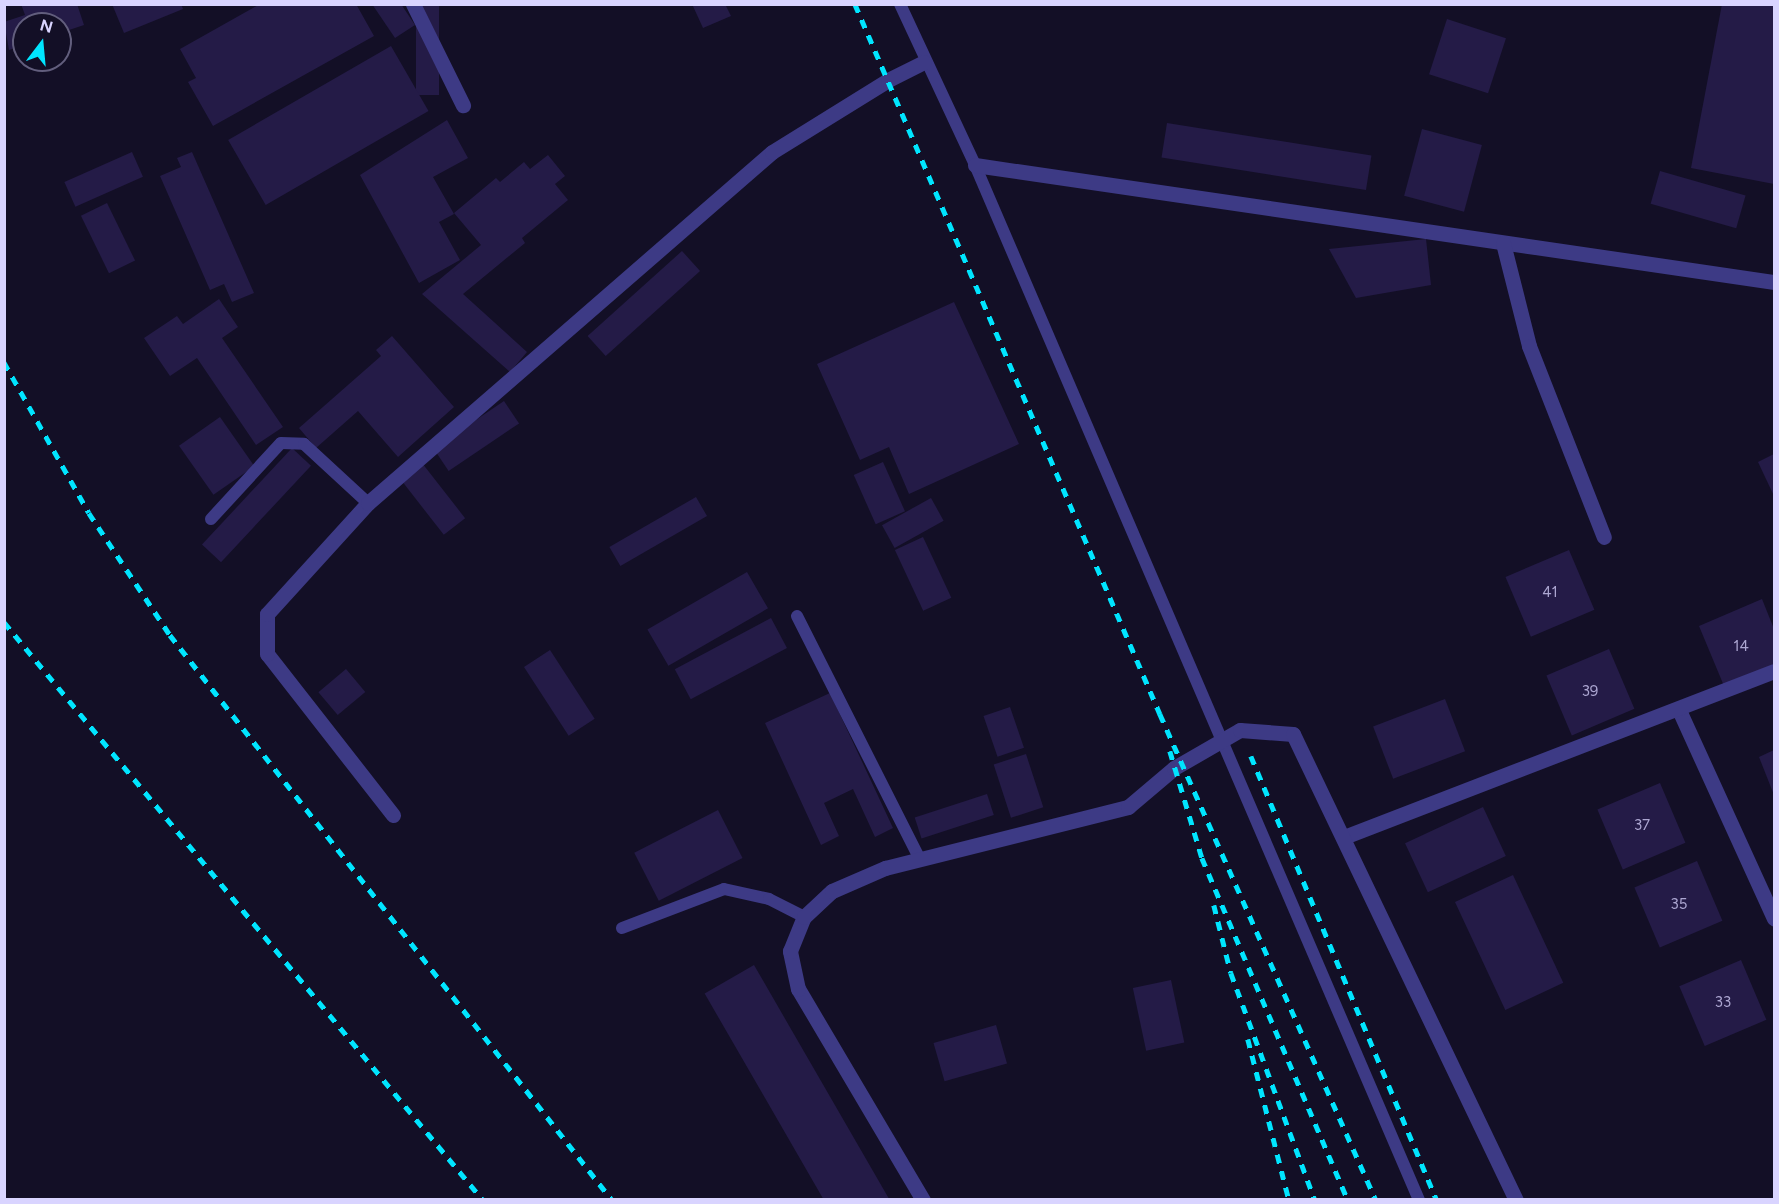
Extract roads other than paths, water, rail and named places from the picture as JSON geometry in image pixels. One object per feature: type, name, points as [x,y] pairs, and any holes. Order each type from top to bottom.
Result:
[{"type":"street","points":[[413,4],[463,105]]},
{"type":"street","points":[[393,815],[267,654],[267,614],[368,503],[772,152],[924,62]]},
{"type":"street","points":[[975,165],[1774,282]]},
{"type":"street","points":[[1503,243],[1529,346],[1604,537]]},
{"type":"street","points":[[1344,837],[1679,710],[1774,671]]},
{"type":"street","points":[[1679,710],[1774,918]]},
{"type":"street","points":[[923,1200],[798,989],[790,951],[804,917],[832,891],[885,868],[1128,807],[1174,768],[1240,730],[1293,734],[1516,1200]]},
{"type":"lane","points":[[900,4],[924,62],[975,165],[1220,741],[1419,1200]]},
{"type":"lane","points":[[211,519],[281,443],[304,444],[368,503]]},
{"type":"lane","points":[[797,616],[920,859]]},
{"type":"lane","points":[[622,928],[724,890],[769,899],[804,917]]},
{"type":"railway","points":[[855,4],[1160,714],[1376,1200]]},
{"type":"railway","points":[[4,362],[89,513],[170,635],[612,1200]]},
{"type":"railway","points":[[4,622],[483,1200]]},
{"type":"railway","points":[[1170,751],[1202,858],[1348,1200]]},
{"type":"railway","points":[[1251,756],[1437,1200]]},
{"type":"railway","points":[[1214,905],[1231,973],[1315,1200]]},
{"type":"railway","points":[[1248,1039],[1289,1200]]}]
